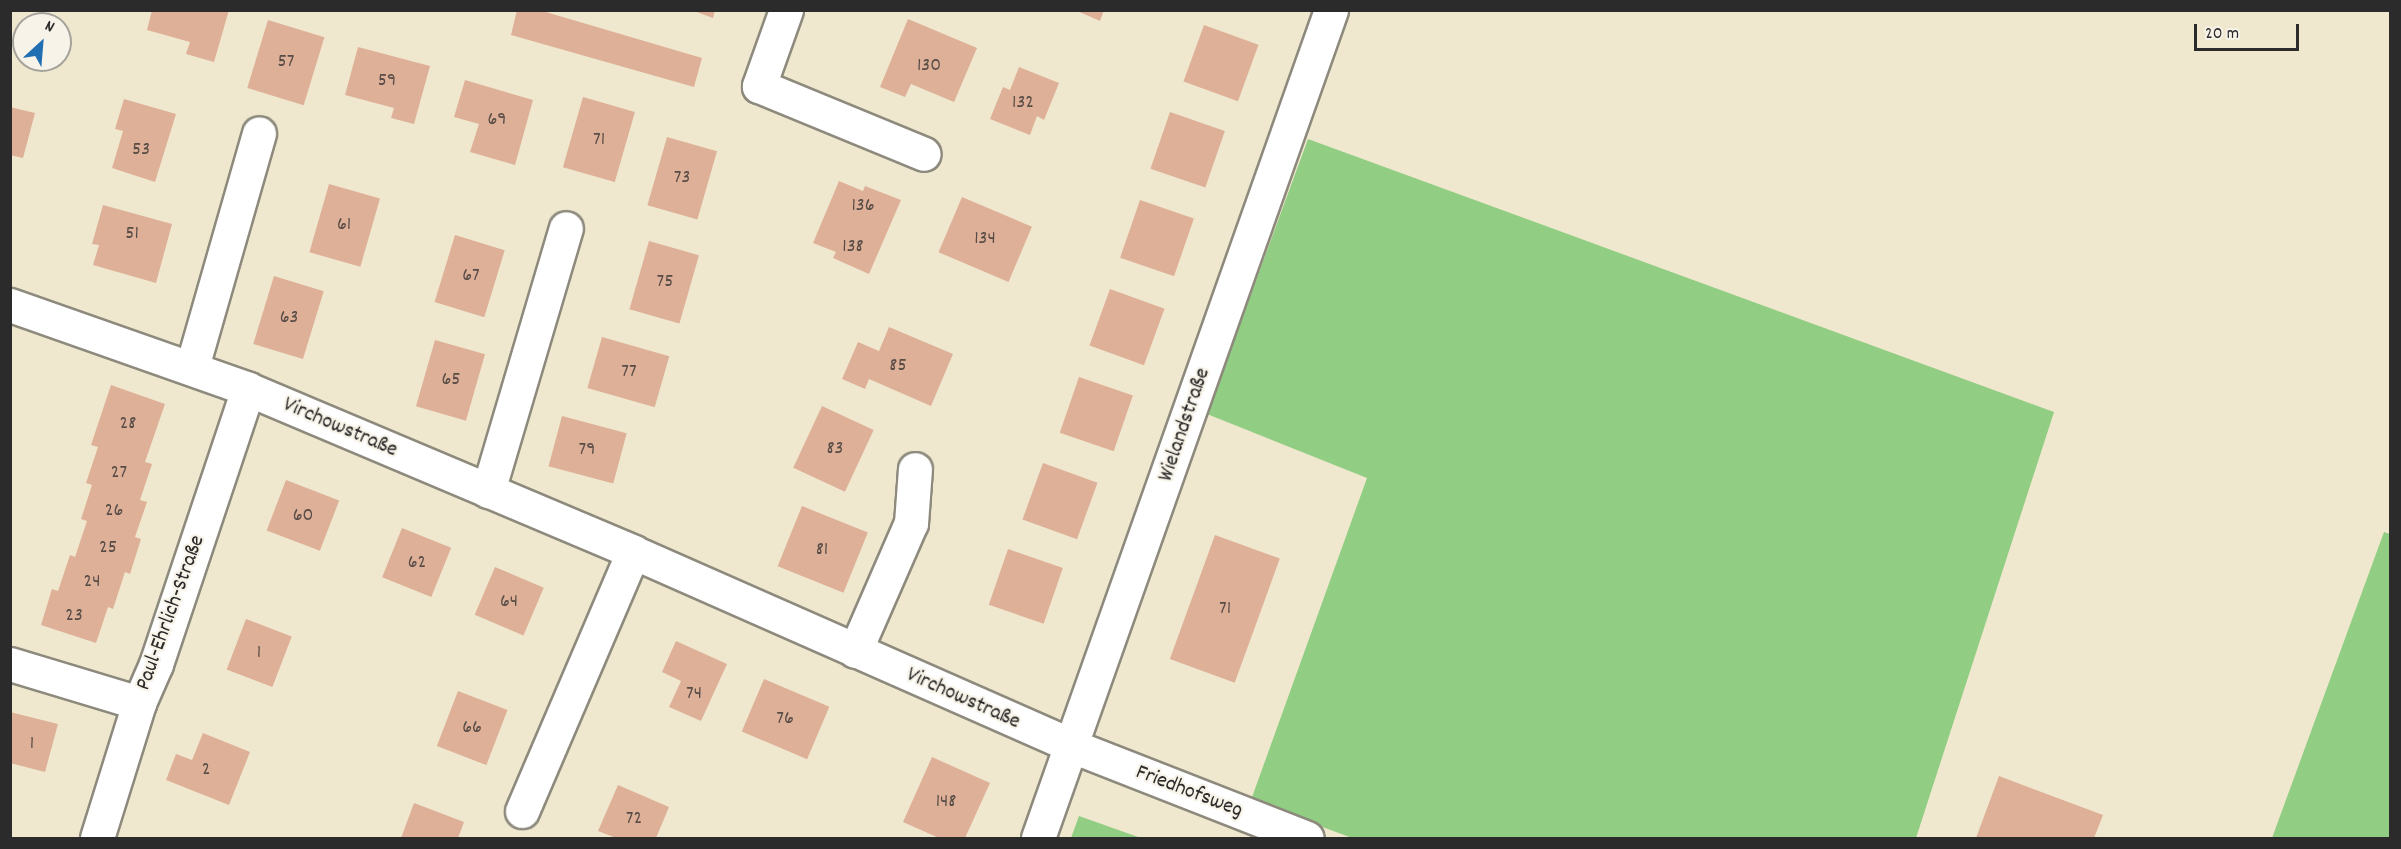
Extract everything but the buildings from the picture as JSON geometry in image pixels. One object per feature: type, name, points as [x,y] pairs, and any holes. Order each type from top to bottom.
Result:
[{"type":"street","points":[[786,10],[759,86],[924,154]]},
{"type":"street","name":"Wielandstraße","points":[[1038,838],[1331,10]]},
{"type":"street","points":[[192,367],[259,133]]},
{"type":"street","points":[[488,491],[566,228]]},
{"type":"street","name":"Virchowstraße","points":[[10,305],[192,367],[248,389],[633,552],[1072,746]]},
{"type":"street","name":"Paul-Ehrlich-Straße","points":[[97,838],[139,703],[156,664],[248,389]]},
{"type":"street","points":[[855,651],[911,523],[915,469]]},
{"type":"street","points":[[522,811],[633,552]]},
{"type":"street","points":[[10,664],[139,703]]},
{"type":"street","name":"Friedhofsweg","points":[[1072,746],[1307,838]]},
{"type":"green space","points":[[1308,139],[2054,412],[1916,838],[1352,838],[1251,800],[1367,478],[1207,414]]},
{"type":"green space","points":[[2384,532],[2390,534],[2390,838],[2272,838]]},
{"type":"green space","points":[[1079,816],[1141,838],[1071,838]]}]
